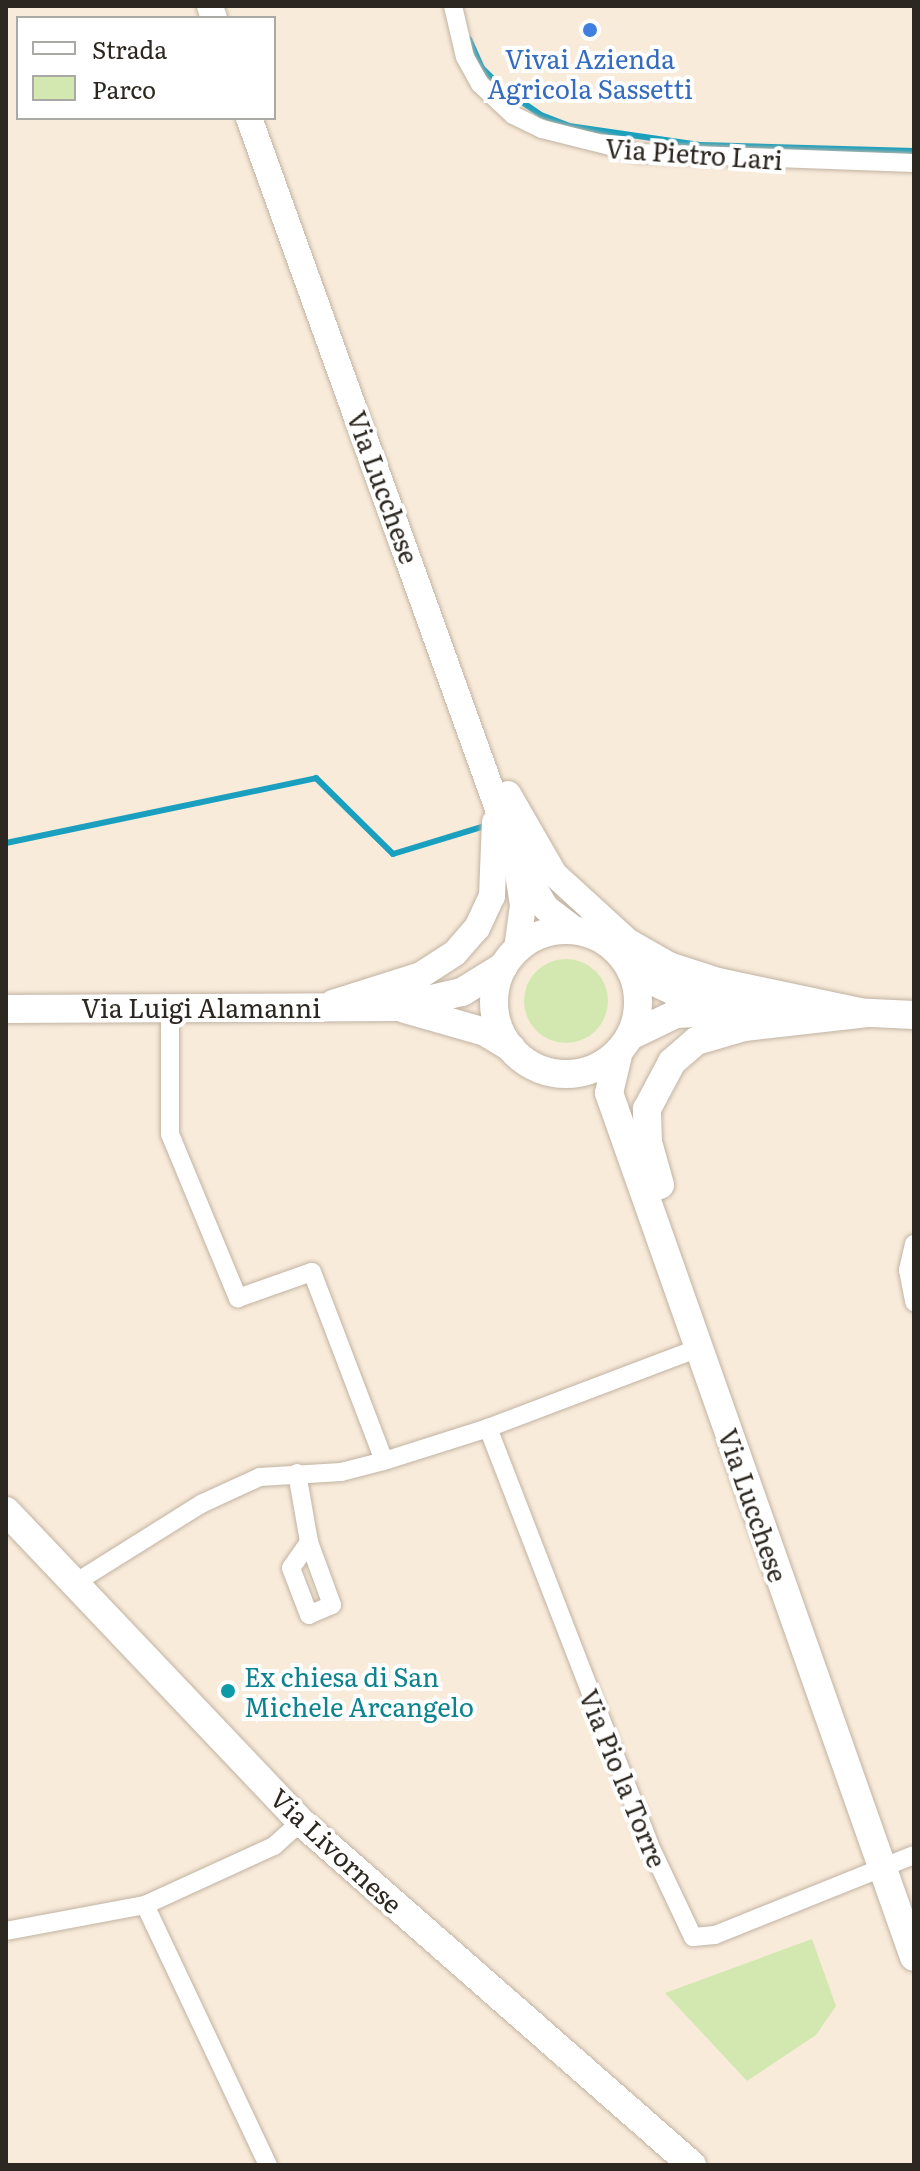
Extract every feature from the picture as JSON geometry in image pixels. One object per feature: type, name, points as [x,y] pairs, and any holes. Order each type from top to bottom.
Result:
[{"type":"main road","name":"Via Lucchese","points":[[250,120],[515,856],[523,905],[510,958],[497,982],[496,1017],[512,1048]]},
{"type":"main road","points":[[455,683],[527,833],[554,874],[627,941],[669,965],[718,981],[869,1013]]},
{"type":"main road","points":[[322,1007],[421,975],[455,953],[477,928],[492,896],[497,854],[496,822],[480,756]]},
{"type":"main road","name":"Via Lucchese","points":[[515,856],[546,908],[575,930],[609,943],[631,971],[638,1004],[609,1093],[914,1957]]},
{"type":"main road","points":[[510,958],[544,934],[575,930]]},
{"type":"main road","name":"Via Luigi Alamanni","points":[[6,1009],[397,1007],[462,992],[510,958]]},
{"type":"main road","points":[[631,971],[678,993],[741,1008]]},
{"type":"main road","name":"Via Luigi Alamanni","points":[[397,1007],[485,1032],[512,1048]]},
{"type":"main road","points":[[512,1048],[527,1062],[565,1074],[594,1068],[661,1018],[741,1008],[914,1015]]},
{"type":"main road","points":[[699,1348],[676,1229],[648,1142],[647,1109],[655,1088],[672,1062],[696,1041],[744,1027],[869,1013]]},
{"type":"main road","name":"Via Livornese","points":[[6,1511],[301,1822],[692,2165]]},
{"type":"street","name":"Via Pietro Lari","points":[[453,6],[465,57],[480,84],[513,115],[556,134],[638,153],[914,163]]},
{"type":"street","points":[[170,1007],[170,1134],[238,1298],[312,1272],[384,1461]]},
{"type":"street","points":[[914,1244],[908,1270],[914,1302]]},
{"type":"street","points":[[75,1583],[201,1504],[260,1477],[341,1472],[384,1461],[488,1428],[699,1348]]},
{"type":"street","name":"Via Pio la Torre","points":[[488,1428],[649,1844],[693,1937],[715,1935],[914,1855]]},
{"type":"street","points":[[297,1473],[309,1542]]},
{"type":"street","points":[[6,1931],[145,1905],[274,1846],[301,1822]]},
{"type":"street","points":[[145,1905],[268,2165]]},
{"type":"green space","points":[[566,959],[582,962],[596,971],[605,985],[608,1001],[605,1017],[596,1031],[582,1040],[566,1043],[550,1040],[536,1031],[527,1017],[524,1001],[527,985],[536,971],[550,962]]},
{"type":"green space","points":[[812,1939],[836,2006],[816,2035],[747,2081],[665,1993]]},
{"type":"waterway","points":[[469,39],[482,68],[503,89],[541,115],[569,126],[700,145],[914,151]]},
{"type":"waterway","points":[[6,843],[316,778],[393,854],[482,827]]},
{"type":"place","name":"Vivai Azienda Agricola Sassetti","points":[[590,30]]},
{"type":"place","name":"Ex chiesa di San Michele Arcangelo","points":[[228,1691]]}]
